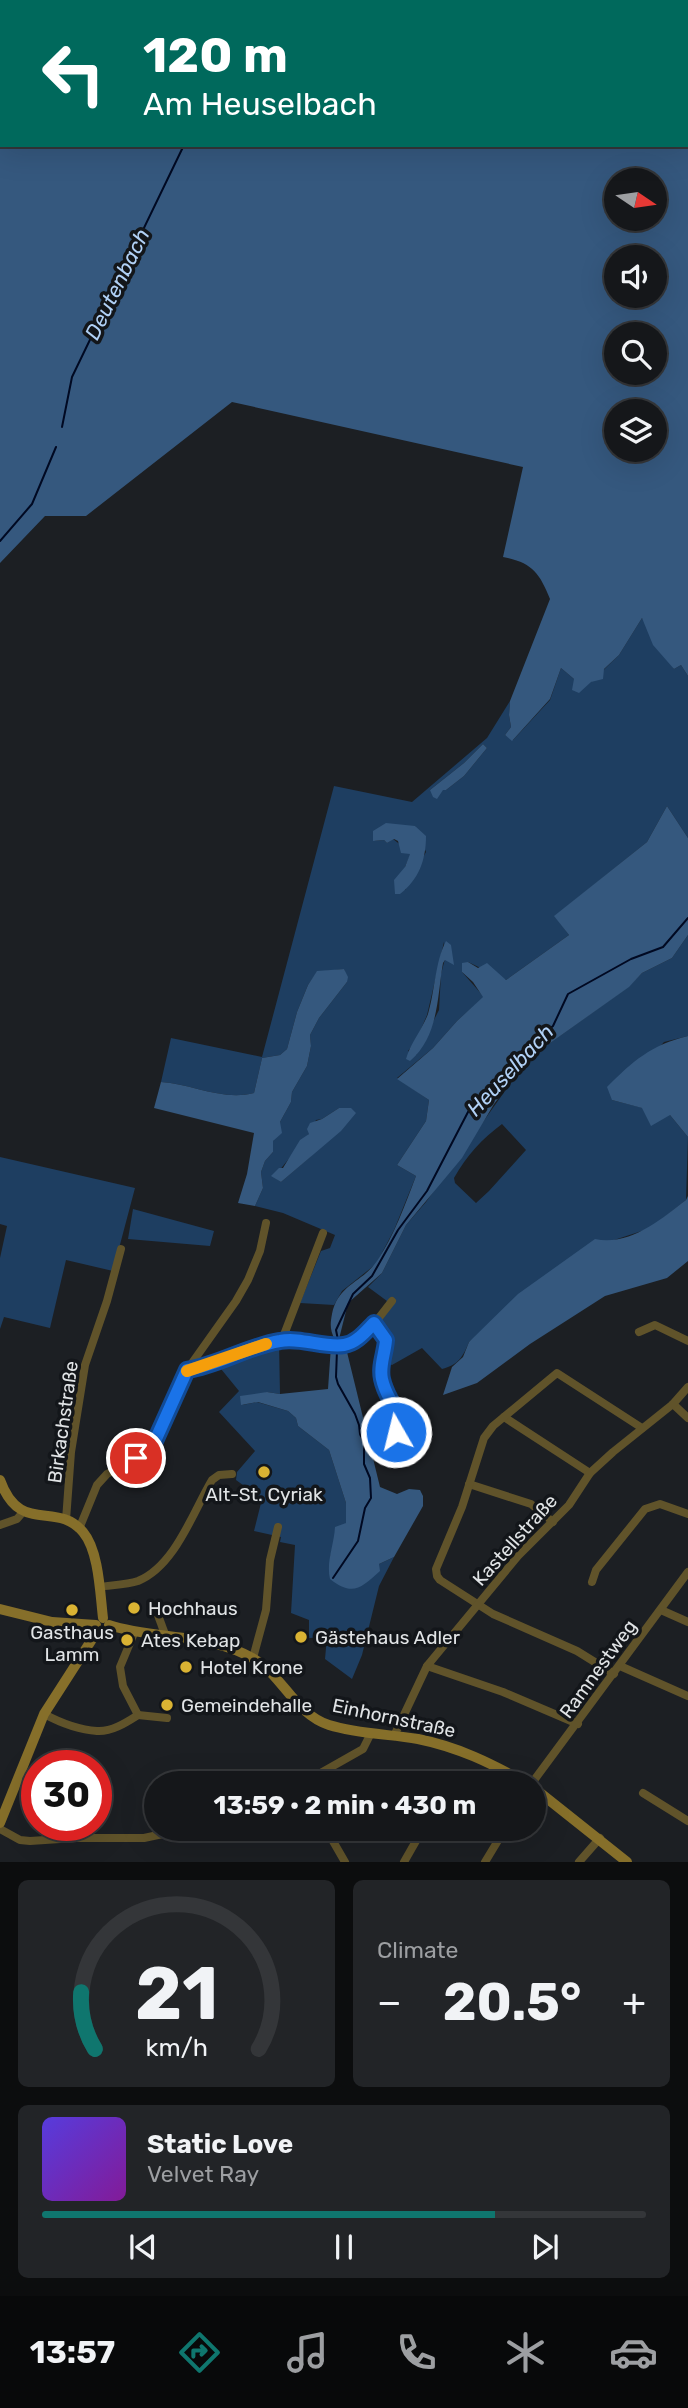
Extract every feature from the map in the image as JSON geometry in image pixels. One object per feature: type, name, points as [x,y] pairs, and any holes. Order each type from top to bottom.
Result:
[{"type":"main road","points":[[0,1480],[11,1502],[23,1511],[66,1520],[79,1529],[92,1550],[99,1587],[101,1624],[44,1714],[0,1823]]},
{"type":"main road","name":"Einhornstraße","points":[[0,1609],[52,1622],[101,1624],[232,1649],[253,1658],[269,1671],[312,1717],[330,1725],[417,1739],[462,1750],[505,1771]]},
{"type":"main road","points":[[546,1796],[627,1862]]},
{"type":"street","points":[[79,1529],[97,1485],[107,1475],[138,1457],[155,1441],[187,1370],[248,1280],[260,1251],[266,1223]]},
{"type":"street","points":[[282,1340],[323,1233]]},
{"type":"street","name":"Birkachstraße","points":[[66,1520],[72,1452],[85,1365],[121,1249]]},
{"type":"street","points":[[187,1370],[201,1368],[282,1340],[346,1345],[360,1337],[392,1301]]},
{"type":"street","points":[[374,1323],[386,1340],[382,1379],[397,1414],[396,1432],[388,1458]]},
{"type":"street","points":[[639,1332],[655,1325],[688,1341]]},
{"type":"street","points":[[614,1674],[577,1651],[493,1614],[440,1580],[436,1569],[484,1438],[504,1417],[557,1373],[642,1428]]},
{"type":"street","name":"Kastellstraße","points":[[394,1737],[426,1666],[517,1556],[569,1505],[590,1473],[673,1404],[688,1387]]},
{"type":"street","points":[[673,1404],[688,1418]]},
{"type":"street","points":[[504,1417],[590,1473]]},
{"type":"street","points":[[99,1587],[136,1582],[158,1569],[172,1552],[212,1479],[219,1475],[232,1474]]},
{"type":"street","points":[[469,1484],[530,1504],[553,1522]]},
{"type":"street","points":[[592,1582],[596,1570],[645,1509],[660,1504],[688,1514]]},
{"type":"street","points":[[0,1525],[17,1519],[23,1511]]},
{"type":"street","points":[[253,1658],[266,1610],[270,1560],[278,1527]]},
{"type":"street","name":"Ramnestweg","points":[[544,1771],[661,1610],[684,1584],[688,1572]]},
{"type":"street","points":[[155,1607],[166,1637]]},
{"type":"street","points":[[661,1610],[688,1622]]},
{"type":"street","points":[[135,1631],[120,1667],[123,1686],[138,1714]]},
{"type":"street","points":[[426,1666],[514,1696],[578,1724]]},
{"type":"street","points":[[620,1666],[688,1696]]},
{"type":"street","points":[[44,1714],[99,1732],[120,1726],[138,1714],[167,1718]]},
{"type":"street","points":[[326,1771],[363,1749],[371,1733]]},
{"type":"street","points":[[643,1793],[688,1821]]},
{"type":"street","points":[[0,1829],[20,1840],[30,1841],[144,1838]]},
{"type":"street","points":[[579,1862],[600,1838]]},
{"type":"street","points":[[333,1841],[345,1862]]},
{"type":"street","points":[[404,1862],[416,1841]]},
{"type":"street","points":[[485,1862],[498,1841]]},
{"type":"shaded area","points":[[0,147],[688,147],[688,676],[681,665],[674,669],[653,645],[642,618],[619,655],[604,669],[603,679],[591,682],[579,693],[572,690],[574,679],[561,668],[550,699],[512,741],[505,735],[511,727],[510,701],[550,599],[533,570],[521,562],[503,557],[523,467],[232,402],[86,516],[45,516],[0,563]]},
{"type":"shaded area","points":[[642,618],[674,669],[681,665],[688,676],[688,838],[667,806],[647,842],[555,916],[569,935],[506,980],[468,962],[462,972],[484,997],[457,1021],[433,1048],[397,1078],[429,1100],[426,1121],[397,1165],[416,1176],[394,1230],[376,1264],[342,1291],[334,1305],[300,1303],[321,1251],[330,1248],[335,1235],[283,1213],[255,1206],[263,1188],[261,1172],[265,1161],[273,1152],[273,1141],[280,1122],[291,1102],[292,1092],[307,1066],[310,1035],[319,1018],[347,982],[344,969],[317,972],[308,985],[297,1012],[287,1049],[280,1055],[262,1058],[254,1093],[219,1094],[161,1082],[171,1038],[262,1057],[334,786],[412,802],[487,738],[510,701],[511,727],[505,735],[513,740],[550,700],[561,668],[574,679],[591,682],[619,655]],"holes":[[[483,744],[487,748],[464,776],[446,790],[430,790]],[[415,826],[426,852],[405,890],[405,867],[411,853],[393,839],[387,843],[384,840],[373,841]],[[444,942],[445,959],[441,974],[439,1010],[416,1055],[408,1051],[416,1041],[427,1015]],[[339,1108],[351,1108],[310,1157],[281,1182],[274,1177],[309,1134],[316,1120]]]},
{"type":"shaded area","points":[[483,744],[487,748],[464,776],[443,790],[437,799],[433,797],[430,790]]},
{"type":"shaded area","points":[[667,806],[688,838],[688,935],[672,958],[642,973],[629,987],[525,1063],[494,1104],[462,1158],[406,1225],[382,1273],[348,1303],[339,1339],[335,1340],[331,1324],[335,1304],[339,1296],[377,1261],[399,1220],[416,1176],[397,1165],[426,1121],[429,1100],[397,1079],[433,1048],[483,997],[462,972],[462,963],[468,962],[478,968],[487,963],[506,980],[569,935],[554,916],[647,842]]},
{"type":"shaded area","points":[[386,823],[415,826],[426,836],[425,853],[420,868],[412,882],[400,894],[395,894],[394,880],[405,867],[410,854],[401,853],[398,841],[394,839],[387,843],[384,840],[373,841],[373,831]]},
{"type":"shaded area","points":[[688,935],[688,1036],[664,1042],[612,1100],[670,1115],[688,1137],[686,1200],[651,1228],[608,1242],[469,1342],[456,1363],[442,1369],[422,1348],[392,1365],[384,1363],[387,1341],[378,1321],[387,1301],[368,1287],[382,1273],[406,1225],[426,1202],[525,1063],[628,987],[642,973],[672,958]],"holes":[[[502,1124],[526,1150],[476,1203],[455,1183],[454,1178],[470,1155]]]},
{"type":"shaded area","points":[[446,941],[451,945],[454,965],[445,960],[443,963],[432,1028],[427,1040],[410,1061],[406,1059],[428,1014]]},
{"type":"shaded area","points":[[344,969],[347,982],[319,1018],[310,1035],[307,1066],[292,1092],[291,1102],[280,1122],[282,1133],[273,1141],[273,1152],[265,1161],[261,1172],[263,1188],[255,1206],[238,1203],[247,1174],[254,1133],[154,1108],[161,1082],[219,1094],[254,1093],[262,1058],[280,1055],[287,1049],[297,1012],[317,971]]},
{"type":"shaded area","points":[[688,1036],[688,1137],[670,1115],[651,1126],[642,1108],[612,1100],[607,1087],[643,1055],[663,1044]]},
{"type":"shaded area","points":[[339,1108],[351,1108],[356,1113],[341,1131],[281,1182],[271,1176],[279,1168],[283,1168],[300,1140],[309,1134],[307,1129],[310,1123]]},
{"type":"shaded area","points":[[0,1157],[135,1188],[113,1271],[66,1260],[50,1328],[4,1317],[0,1329],[0,1258],[7,1226],[0,1224]]},
{"type":"shaded area","points":[[688,1196],[688,1261],[667,1278],[605,1296],[530,1344],[477,1383],[443,1395],[452,1367],[463,1357],[469,1342],[518,1294],[595,1239],[620,1239],[644,1230],[666,1216]]},
{"type":"shaded area","points":[[133,1209],[214,1231],[210,1246],[128,1239]]},
{"type":"shaded area","points":[[279,1342],[280,1394],[267,1392],[242,1405],[257,1402],[288,1411],[296,1418],[298,1426],[329,1450],[346,1503],[346,1523],[334,1542],[330,1558],[379,1564],[394,1557],[379,1586],[362,1655],[352,1679],[325,1659],[327,1637],[309,1638],[309,1620],[291,1613],[295,1545],[280,1542],[281,1537],[254,1531],[262,1499],[236,1480],[237,1472],[255,1451],[219,1412],[239,1391],[217,1364]]},
{"type":"shaded area","points":[[331,1346],[346,1348],[380,1487],[397,1494],[409,1489],[420,1490],[423,1496],[423,1506],[394,1557],[379,1564],[380,1571],[362,1586],[351,1589],[338,1585],[330,1579],[329,1573],[335,1527],[346,1523],[346,1503],[329,1450],[298,1426],[296,1418],[288,1411],[258,1402],[241,1405],[240,1396],[328,1389]]},
{"type":"waterway","name":"Deutenbach","points":[[62,427],[72,377],[183,147]]},
{"type":"waterway","name":"Deutenbach","points":[[0,541],[32,504],[56,447]]},
{"type":"waterway","name":"Heuselbach","points":[[338,1340],[336,1330],[353,1294],[372,1276],[398,1230],[427,1191],[468,1112],[521,1052],[553,1026],[568,994],[631,959],[663,947],[688,918]]},
{"type":"waterway","name":"Heuselbach","points":[[333,1578],[358,1541],[365,1508],[371,1498],[370,1478],[364,1464],[364,1443],[359,1425],[336,1377],[337,1350]]},
{"type":"slow traffic","points":[[187,1371],[266,1344]]},
{"type":"place","name":"Alt-St. Cyriak","points":[[264,1472]]},
{"type":"place","name":"Hochhaus","points":[[134,1608]]},
{"type":"place","name":"Gasthaus Lamm","points":[[72,1610]]},
{"type":"place","name":"Gästehaus Adler","points":[[301,1637]]},
{"type":"place","name":"Ates Kebap","points":[[127,1640]]},
{"type":"place","name":"Hotel Krone","points":[[186,1667]]},
{"type":"place","name":"Gemeindehalle","points":[[167,1705]]},
{"type":"route","points":[[136,1458],[155,1441],[187,1370],[201,1368],[282,1340],[346,1345],[360,1337],[374,1323],[386,1340],[381,1371],[385,1387],[395,1405],[396,1432]]}]
